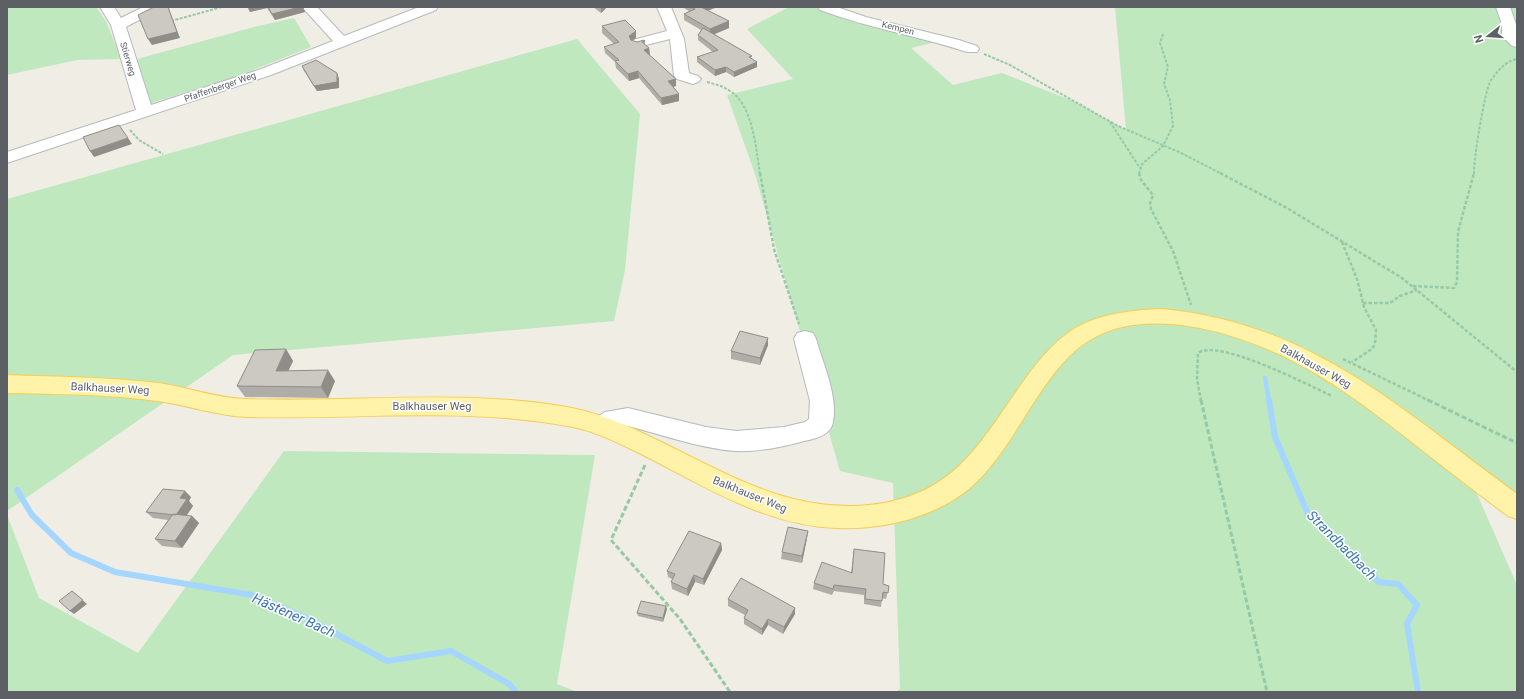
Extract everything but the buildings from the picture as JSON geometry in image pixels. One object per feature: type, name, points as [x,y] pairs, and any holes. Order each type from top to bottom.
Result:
[{"type":"main road","name":"Balkhauser Weg","points":[[7,384],[156,391],[231,407],[443,405],[506,408],[569,417],[602,426],[653,448],[719,483],[781,509],[829,517],[870,517],[903,510],[938,496],[965,476],[978,463],[996,440],[1044,370],[1062,351],[1084,333],[1100,326],[1129,319],[1169,317],[1198,320],[1256,335],[1315,363],[1375,401],[1517,508]]},
{"type":"street","name":"Stierweg","points":[[107,7],[118,25],[145,113]]},
{"type":"street","points":[[118,25],[139,13],[156,7]]},
{"type":"street","name":"Pfaffenberger Weg","points":[[7,158],[259,74],[431,7]]},
{"type":"street","points":[[664,7],[675,33],[680,50],[681,74],[682,76],[693,79]]},
{"type":"street","name":"Kempen","points":[[825,7],[859,18],[941,39],[972,49]]},
{"type":"street","points":[[1503,7],[1509,24],[1509,36],[1517,43]]},
{"type":"street","points":[[316,8],[342,42]]},
{"type":"street","points":[[638,43],[675,33]]},
{"type":"street","points":[[602,426],[613,419],[628,417],[706,437],[736,441],[784,437],[812,430],[821,422],[822,401],[805,339]]},
{"type":"path","points":[[168,22],[222,7]]},
{"type":"path","points":[[1140,168],[1142,163],[1164,145],[1173,123],[1170,100],[1164,84],[1168,67],[1160,43],[1163,34]]},
{"type":"path","points":[[972,49],[1010,65],[1110,122],[1164,145],[1287,208],[1412,286],[1517,372]]},
{"type":"path","points":[[1412,286],[1449,289],[1456,286],[1457,241],[1466,197],[1474,176],[1473,165],[1476,158],[1476,145],[1481,124],[1481,116],[1491,80],[1506,62],[1517,59]]},
{"type":"path","points":[[693,79],[721,86],[735,94],[744,106],[752,127],[774,249],[805,339]]},
{"type":"path","points":[[123,120],[134,136],[163,154]]},
{"type":"path","points":[[1110,122],[1140,168],[1141,181],[1153,195],[1150,204],[1151,209],[1173,251],[1182,282],[1198,320]]},
{"type":"path","points":[[1342,241],[1367,313],[1374,324],[1377,336],[1375,344],[1366,353],[1351,362]]},
{"type":"path","points":[[1364,303],[1390,304],[1397,300],[1400,296],[1416,290]]},
{"type":"path","points":[[1267,692],[1203,412],[1197,379],[1198,353],[1202,350],[1215,349],[1237,354],[1334,397]]},
{"type":"path","points":[[1340,357],[1517,443]]},
{"type":"path","points":[[653,448],[611,540],[680,619],[730,692]]},
{"type":"green space","points":[[7,7],[96,7],[106,21],[121,59],[77,60],[7,75]]},
{"type":"green space","points":[[789,7],[821,7],[940,41],[911,48],[953,85],[1002,73],[1075,102],[1126,130],[1115,7],[1517,7],[1517,495],[1459,453],[1517,585],[1517,692],[897,692],[900,688],[893,483],[840,471],[755,174],[727,95],[793,79],[747,29]]},
{"type":"green space","points":[[294,18],[311,47],[235,77],[148,104],[137,59],[258,26]]},
{"type":"green space","points":[[577,39],[640,114],[625,270],[614,321],[233,355],[7,511],[7,199]]},
{"type":"green space","points":[[284,451],[595,455],[557,684],[577,692],[7,692],[7,515],[39,598],[138,653]]},
{"type":"waterway","name":"Strandbadbach","points":[[1265,378],[1269,401]]},
{"type":"waterway","name":"Strandbadbach","points":[[1269,400],[1275,437],[1308,514],[1379,582],[1398,584],[1417,605],[1407,624],[1418,692]]},
{"type":"waterway","name":"Hästener Bach","points":[[17,490],[32,515],[71,553],[115,572],[252,595],[306,618],[387,661],[451,651],[509,684],[516,692]]}]
